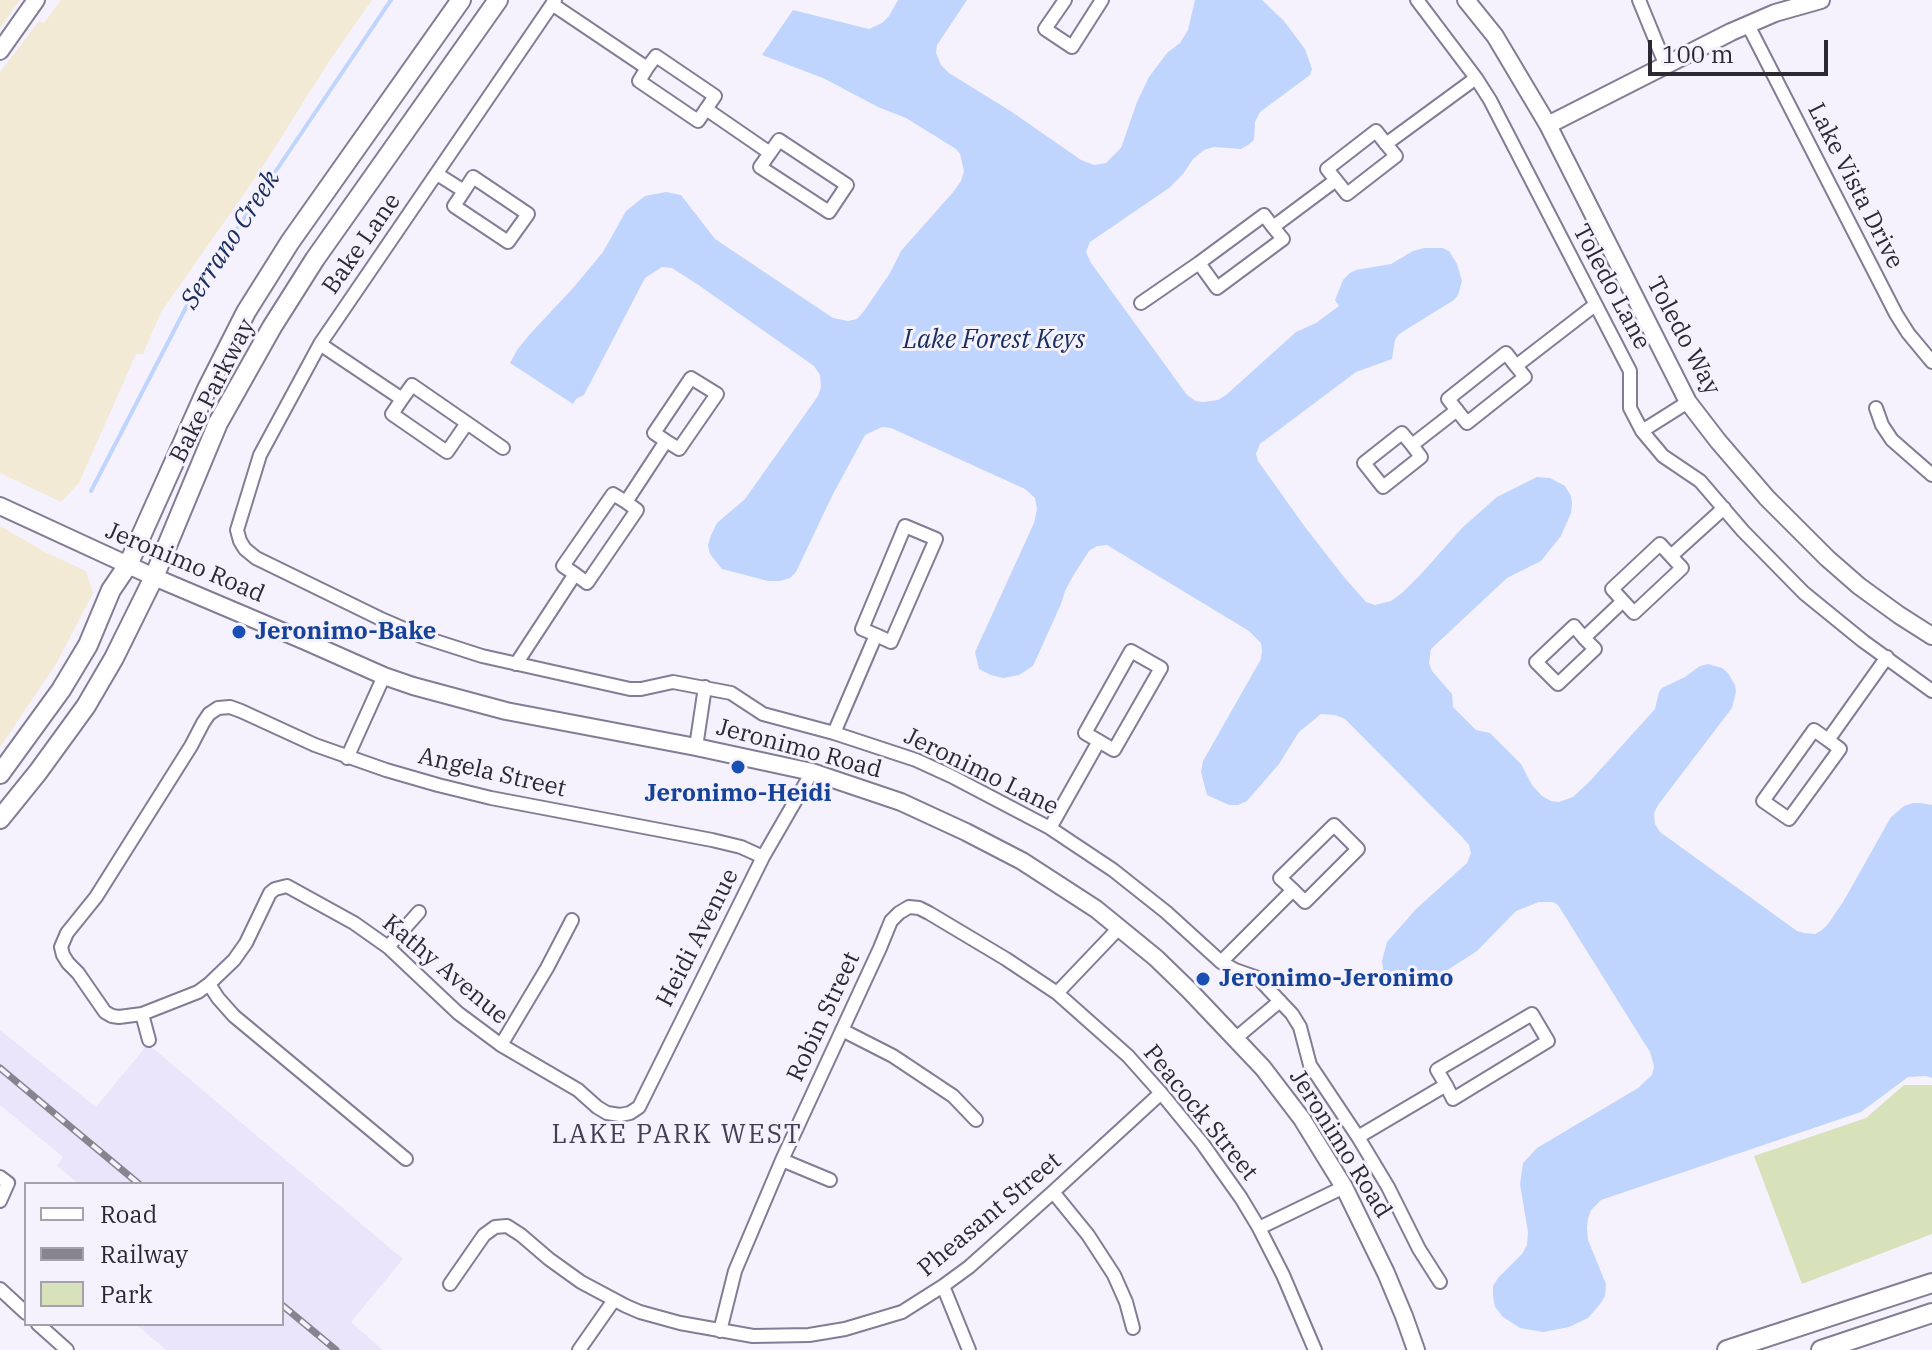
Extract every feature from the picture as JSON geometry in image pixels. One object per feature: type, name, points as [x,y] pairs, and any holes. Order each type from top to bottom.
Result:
[{"type":"main road","points":[[0,51],[36,0]]},
{"type":"main road","name":"Bake Parkway","points":[[0,774],[61,690],[88,645],[111,590],[128,565],[207,389],[246,312],[290,242],[461,0]]},
{"type":"main road","name":"Bake Parkway","points":[[0,819],[86,706],[114,658],[154,577],[218,423],[272,327],[315,259],[498,0]]},
{"type":"main road","name":"Toledo Way","points":[[1466,0],[1495,36],[1548,125],[1688,402],[1767,498],[1827,558],[1859,586],[1932,636]]},
{"type":"main road","points":[[1548,125],[1748,25],[1775,13],[1821,0]]},
{"type":"main road","name":"Jeronimo Road","points":[[0,506],[154,577],[384,676],[506,711],[812,772],[890,798],[1022,861],[1071,891],[1156,958],[1263,1068],[1291,1104],[1344,1187],[1386,1273],[1416,1350]]},
{"type":"main road","points":[[1727,1350],[1932,1283]]},
{"type":"main road","points":[[1821,1350],[1932,1313]]},
{"type":"street","points":[[1065,0],[1045,29],[1072,47],[1102,0]]},
{"type":"street","name":"Toledo Lane","points":[[1417,0],[1490,100],[1630,371],[1630,408],[1642,431],[1663,456],[1700,481],[1743,531],[1804,593],[1932,691]]},
{"type":"street","points":[[1639,0],[1666,66]]},
{"type":"street","points":[[554,2],[647,68]]},
{"type":"street","name":"Bake Lane","points":[[237,530],[260,455],[320,344],[554,2]]},
{"type":"street","name":"Lake Vista Drive","points":[[1748,25],[1896,314],[1932,362]]},
{"type":"street","points":[[656,56],[715,96],[698,121],[639,81],[647,68],[656,56]]},
{"type":"street","points":[[1386,144],[1476,78]]},
{"type":"street","points":[[706,109],[770,153]]},
{"type":"street","points":[[1376,131],[1386,144],[1396,156],[1347,194],[1327,169],[1376,131]]},
{"type":"street","points":[[779,140],[847,185],[829,212],[760,167],[770,153],[779,140]]},
{"type":"street","points":[[437,174],[464,191]]},
{"type":"street","points":[[473,177],[528,214],[508,242],[454,206],[464,191],[473,177]]},
{"type":"street","points":[[1273,227],[1336,180]]},
{"type":"street","points":[[1141,303],[1264,215],[1283,239],[1217,288],[1199,263]]},
{"type":"street","points":[[1516,366],[1595,305]]},
{"type":"street","points":[[320,344],[402,399]]},
{"type":"street","points":[[1506,353],[1516,366],[1525,377],[1467,423],[1448,399],[1506,353]]},
{"type":"street","points":[[691,378],[717,394],[679,449],[666,441],[654,433],[691,378]]},
{"type":"street","points":[[467,423],[447,452],[392,414],[412,385],[467,423],[503,448]]},
{"type":"street","points":[[1642,431],[1688,402]]},
{"type":"street","points":[[1876,408],[1892,440],[1932,475]]},
{"type":"street","points":[[1412,445],[1457,410]]},
{"type":"street","points":[[1402,433],[1412,445],[1421,457],[1383,487],[1364,463],[1402,433]]},
{"type":"street","points":[[626,502],[666,441]]},
{"type":"street","points":[[613,494],[637,510],[587,583],[575,574],[563,566],[613,494]]},
{"type":"street","points":[[1671,556],[1724,508]]},
{"type":"street","points":[[905,526],[936,539],[891,642],[876,635],[862,629],[905,526]]},
{"type":"street","name":"Jeronimo Lane","points":[[237,530],[245,549],[256,558],[423,637],[482,656],[630,689],[673,682],[731,693],[763,714],[916,760],[1050,828],[1113,870],[1221,962],[1258,978],[1292,1014],[1300,1027],[1310,1065],[1388,1187],[1419,1249],[1440,1282]]},
{"type":"street","points":[[1660,544],[1671,556],[1682,568],[1634,613],[1612,589],[1660,544]]},
{"type":"street","points":[[516,664],[575,574]]},
{"type":"street","points":[[1584,638],[1623,601]]},
{"type":"street","points":[[1574,626],[1584,638],[1595,649],[1558,684],[1536,662],[1574,626]]},
{"type":"street","points":[[834,733],[876,635]]},
{"type":"street","points":[[1131,651],[1161,668],[1114,750],[1099,741],[1085,733],[1131,651]]},
{"type":"street","points":[[1828,740],[1887,657]]},
{"type":"street","points":[[347,758],[384,676]]},
{"type":"street","points":[[696,747],[705,687]]},
{"type":"street","name":"Angela Street","points":[[142,1014],[119,1017],[105,1012],[68,963],[61,947],[67,933],[104,885],[203,723],[218,708],[230,707],[347,758],[451,789],[712,840],[741,847],[763,857]]},
{"type":"street","points":[[1814,730],[1828,740],[1840,749],[1789,819],[1763,801],[1814,730]]},
{"type":"street","points":[[1050,828],[1099,741]]},
{"type":"street","name":"Heidi Avenue","points":[[620,1115],[639,1107],[763,857],[812,772]]},
{"type":"street","points":[[1334,825],[1358,849],[1305,902],[1293,890],[1280,878],[1334,825]]},
{"type":"street","name":"Kathy Avenue","points":[[209,984],[234,960],[246,943],[270,893],[287,886],[354,923],[388,947],[458,1013],[501,1045],[578,1090],[607,1113],[620,1115]]},
{"type":"street","points":[[1221,962],[1293,890]]},
{"type":"street","name":"Peacock Street","points":[[909,907],[929,913],[1057,993],[1128,1056],[1202,1143],[1241,1198],[1283,1275],[1315,1350]]},
{"type":"street","name":"Robin Street","points":[[720,1331],[735,1271],[782,1160],[891,921],[909,907]]},
{"type":"street","points":[[388,947],[419,912]]},
{"type":"street","points":[[501,1045],[572,920]]},
{"type":"street","points":[[1057,993],[1119,928]]},
{"type":"street","points":[[149,1040],[142,1014],[198,992],[209,984],[234,1016],[406,1159]]},
{"type":"street","points":[[1236,1038],[1280,1001]]},
{"type":"street","points":[[1532,1014],[1548,1041],[1453,1099],[1446,1085],[1437,1070],[1532,1014]]},
{"type":"street","points":[[842,1030],[893,1056],[953,1096],[976,1120]]},
{"type":"street","points":[[1358,1137],[1446,1085]]},
{"type":"street","name":"Pheasant Street","points":[[450,1284],[484,1235],[495,1227],[507,1226],[581,1282],[614,1300],[640,1312],[720,1331],[753,1336],[827,1332],[902,1312],[969,1267],[1161,1093]]},
{"type":"street","points":[[782,1160],[830,1180]]},
{"type":"street","points":[[0,1201],[4,1180]]},
{"type":"street","points":[[1259,1228],[1344,1187]]},
{"type":"street","points":[[1053,1192],[1088,1235],[1114,1275],[1133,1328]]},
{"type":"street","points":[[943,1286],[969,1350]]},
{"type":"street","points":[[0,1289],[24,1311]]},
{"type":"street","points":[[579,1350],[614,1300]]},
{"type":"street","points":[[40,1326],[67,1350]]},
{"type":"shaded area","points":[[0,0],[20,0],[0,28]]},
{"type":"shaded area","points":[[61,0],[372,0],[258,174],[161,312],[143,354],[136,354],[79,483],[61,502],[0,473],[0,72],[39,21],[44,23]]},
{"type":"shaded area","points":[[0,526],[86,571],[93,593],[56,664],[0,747]]},
{"type":"shaded area","points":[[0,1030],[96,1107],[148,1044],[403,1259],[351,1322],[383,1350],[166,1350],[138,1326],[284,1326],[284,1182],[77,1182],[57,1166],[63,1157],[0,1105]]},
{"type":"green space","points":[[1904,1085],[1932,1085],[1932,1234],[1802,1284],[1754,1156],[1866,1118]]},
{"type":"water","name":"Lake Forest Keys","points":[[898,0],[967,0],[937,45],[936,53],[941,65],[1081,160],[1094,165],[1106,163],[1121,148],[1149,77],[1188,30],[1195,0],[1262,0],[1284,21],[1305,49],[1312,69],[1310,75],[1260,112],[1255,122],[1254,140],[1248,145],[1241,149],[1214,147],[1204,150],[1169,188],[1090,242],[1086,252],[1091,263],[1187,395],[1203,402],[1218,400],[1226,395],[1296,332],[1316,323],[1339,306],[1335,300],[1343,280],[1350,273],[1391,264],[1424,248],[1449,251],[1462,281],[1454,300],[1399,334],[1392,359],[1356,372],[1260,444],[1256,454],[1258,461],[1344,577],[1366,602],[1375,605],[1391,601],[1403,592],[1463,527],[1497,497],[1537,477],[1550,478],[1565,486],[1572,504],[1561,536],[1541,561],[1507,578],[1431,649],[1429,663],[1432,671],[1452,694],[1453,707],[1476,730],[1490,733],[1521,764],[1542,796],[1559,802],[1573,797],[1590,781],[1655,709],[1662,688],[1700,666],[1708,664],[1722,668],[1735,685],[1732,708],[1658,805],[1654,813],[1655,824],[1660,832],[1797,931],[1815,934],[1828,924],[1891,817],[1913,803],[1932,805],[1932,1078],[1908,1077],[1861,1112],[1601,1200],[1591,1210],[1587,1228],[1588,1240],[1606,1284],[1601,1303],[1588,1318],[1569,1327],[1543,1332],[1520,1328],[1503,1317],[1495,1307],[1493,1286],[1527,1245],[1528,1232],[1520,1184],[1523,1163],[1537,1148],[1638,1088],[1652,1075],[1654,1066],[1650,1052],[1558,905],[1539,902],[1516,911],[1477,951],[1418,989],[1397,985],[1383,969],[1387,942],[1416,909],[1467,863],[1471,853],[1463,838],[1345,719],[1335,715],[1321,714],[1299,732],[1279,764],[1247,801],[1229,805],[1207,795],[1201,772],[1203,761],[1261,659],[1261,643],[1249,631],[1107,545],[1089,551],[1073,576],[1033,666],[1019,675],[1003,678],[979,669],[975,652],[1034,523],[1037,509],[1035,498],[1025,489],[891,428],[882,427],[865,435],[796,572],[790,578],[768,581],[722,569],[710,554],[708,545],[717,523],[745,499],[818,396],[820,375],[814,366],[672,268],[662,267],[645,278],[584,395],[573,404],[510,363],[530,334],[603,252],[626,211],[645,196],[666,192],[681,195],[715,239],[833,318],[857,319],[890,273],[901,251],[961,181],[964,171],[960,154],[906,118],[823,78],[762,55],[793,10],[869,29],[889,16]]},
{"type":"waterway","name":"Serrano Creek","points":[[91,491],[193,294],[391,0]]},
{"type":"railway","points":[[0,1068],[137,1182]]},
{"type":"railway","points":[[284,1307],[336,1350]]},
{"type":"place","name":"Jeronimo-Bake","points":[[239,632]]},
{"type":"place","name":"Jeronimo-Heidi","points":[[738,767]]},
{"type":"place","name":"Jeronimo-Jeronimo","points":[[1203,979]]},
{"type":"district","name":"LAKE PARK WEST","points":[[677,1135]]}]
